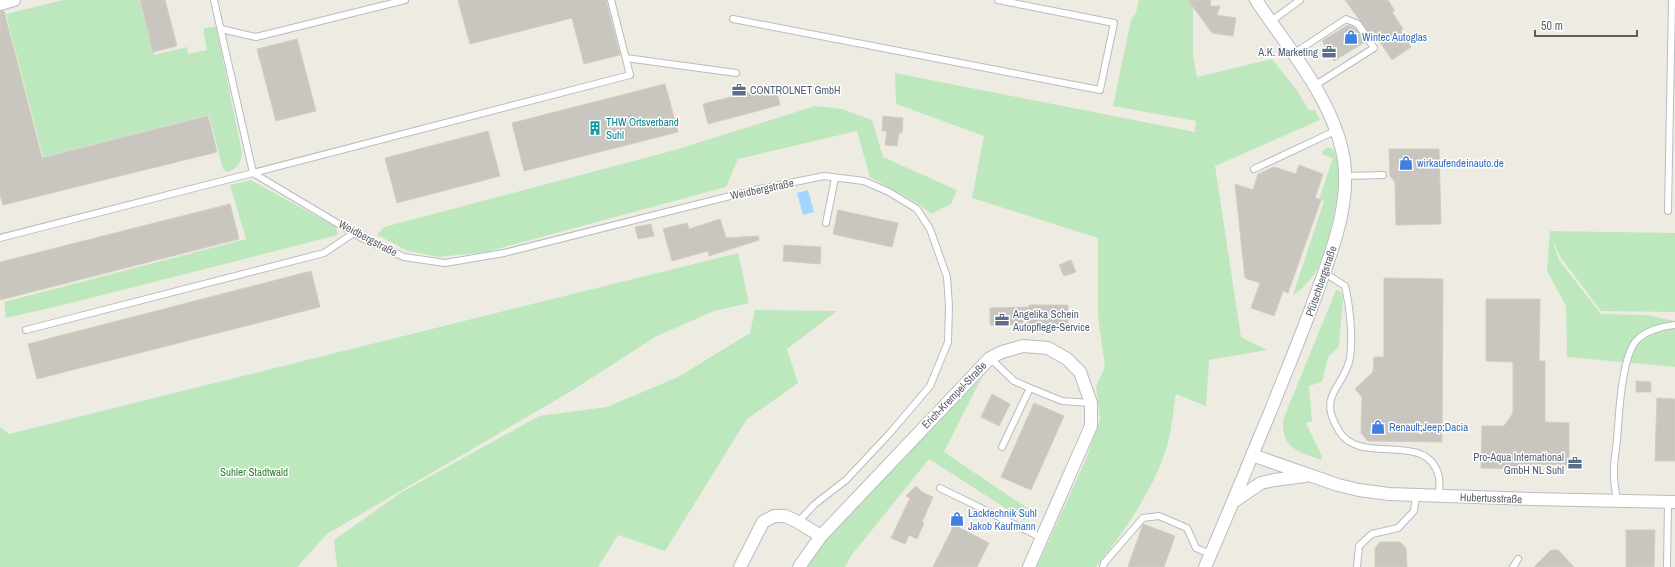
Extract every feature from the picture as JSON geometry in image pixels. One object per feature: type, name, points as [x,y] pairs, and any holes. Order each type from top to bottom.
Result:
[{"type":"street","points":[[0,4],[14,0]]},
{"type":"street","name":"Pfütschbergstraße","points":[[1205,567],[1305,326],[1324,273],[1343,208],[1345,176],[1343,151],[1337,130],[1325,102],[1256,0]]},
{"type":"street","name":"Erich-Krempel-Straße","points":[[799,567],[821,536],[990,358],[1002,352],[1023,346],[1048,348],[1067,359],[1080,372],[1091,403],[1091,426],[1029,567]]},
{"type":"street","name":"Hubertusstraße","points":[[1252,455],[1308,476],[1359,490],[1389,494],[1672,502]]},
{"type":"street","name":"Hubertusstraße","points":[[1233,502],[1262,483],[1308,476]]},
{"type":"street","points":[[740,567],[763,522],[774,516],[785,516],[821,536]]},
{"type":"lane","points":[[214,0],[253,173]]},
{"type":"lane","points":[[221,29],[256,36],[405,0]]},
{"type":"lane","points":[[0,238],[630,75],[611,0]]},
{"type":"lane","points":[[733,19],[1100,90],[1114,23],[998,0]]},
{"type":"lane","points":[[1270,22],[1300,0]]},
{"type":"lane","points":[[1668,211],[1672,0]]},
{"type":"lane","points":[[1293,54],[1346,19],[1358,24],[1374,48],[1314,86]]},
{"type":"lane","points":[[626,58],[736,73]]},
{"type":"lane","points":[[1254,169],[1337,130]]},
{"type":"lane","name":"Weidbergstraße","points":[[253,173],[354,232],[404,257],[445,263],[504,253],[750,191],[824,176],[864,181],[889,192],[917,210],[930,229],[947,277],[949,306],[948,342],[930,386],[890,434],[846,480],[815,504],[798,522]]},
{"type":"lane","points":[[1345,176],[1383,175]]},
{"type":"lane","points":[[826,224],[835,178]]},
{"type":"lane","points":[[26,330],[324,253],[354,232]]},
{"type":"lane","points":[[1324,273],[1345,286],[1349,302],[1351,347],[1349,359],[1345,372],[1332,394],[1329,405],[1339,432],[1357,445],[1380,450],[1411,450],[1428,459],[1435,467],[1439,478],[1439,496]]},
{"type":"lane","points":[[1616,501],[1614,476],[1620,407],[1629,353],[1636,342],[1644,334],[1675,325]]},
{"type":"lane","points":[[990,358],[1014,381],[1062,401],[1091,403]]},
{"type":"lane","points":[[1002,447],[1030,388]]},
{"type":"lane","points":[[940,488],[1042,538]]},
{"type":"lane","points":[[1358,567],[1359,546],[1372,534],[1398,528],[1414,512],[1416,495]]},
{"type":"lane","points":[[1667,567],[1672,502]]},
{"type":"lane","points":[[1102,567],[1143,518],[1159,516],[1187,528],[1196,548],[1210,554]]},
{"type":"lane","points":[[1513,567],[1518,559]]},
{"type":"green space","points":[[63,0],[139,0],[154,55],[187,47],[188,54],[207,50],[204,29],[216,27],[242,152],[238,165],[234,169],[227,172],[223,169],[209,115],[43,157],[6,14]]},
{"type":"green space","points":[[1139,0],[1193,0],[1193,55],[1197,77],[1272,59],[1298,92],[1309,110],[1315,110],[1320,120],[1215,166],[1241,337],[1267,350],[1209,360],[1206,406],[1176,394],[1169,440],[1154,479],[1128,525],[1096,567],[1037,567],[1087,457],[1100,419],[1096,387],[1105,366],[1098,317],[1098,238],[972,198],[984,136],[896,104],[895,73],[1195,132],[1196,121],[1113,106],[1131,20],[1136,12]]},
{"type":"green space","points":[[815,106],[842,109],[872,120],[883,157],[957,190],[951,204],[931,214],[917,203],[870,177],[857,131],[738,159],[726,187],[486,252],[439,257],[408,251],[377,235],[384,227],[675,150]]},
{"type":"green space","points":[[1331,148],[1337,157],[1339,172],[1338,190],[1331,229],[1320,263],[1315,273],[1305,285],[1293,295],[1324,201],[1319,199],[1333,158],[1322,154],[1324,149]]},
{"type":"green space","points":[[251,180],[336,227],[338,235],[67,304],[6,318],[4,302],[246,239],[230,185]]},
{"type":"green space","points":[[1550,231],[1675,233],[1675,312],[1601,311],[1561,258],[1552,239],[1559,260],[1601,314],[1647,315],[1675,321],[1675,367],[1567,357],[1566,306],[1547,271]]},
{"type":"green space","name":"Suhler Stadtwald","points":[[738,253],[749,303],[714,311],[655,337],[573,390],[327,534],[297,567],[0,567],[0,427],[9,434]]},
{"type":"green space","points":[[1336,290],[1342,294],[1343,298],[1339,346],[1328,357],[1322,382],[1309,386],[1312,421],[1306,423],[1322,456],[1321,460],[1298,451],[1288,443],[1283,430],[1283,420]]},
{"type":"green space","points":[[755,310],[837,311],[787,349],[798,383],[747,419],[665,551],[618,535],[598,567],[337,567],[334,540],[402,492],[539,416],[607,407],[678,377],[750,333]]},
{"type":"green space","points":[[982,377],[944,452],[1030,510],[1024,520],[929,459],[851,556],[845,567],[805,567],[830,534]]},
{"type":"water","points":[[808,190],[814,212],[803,215],[797,193]]},
{"type":"building","points":[[140,0],[165,0],[177,46],[153,52]]},
{"type":"building","points":[[458,0],[606,0],[620,55],[584,64],[572,18],[470,44]]},
{"type":"building","points":[[1188,0],[1211,0],[1210,6],[1220,6],[1217,15],[1236,18],[1233,36],[1212,33]]},
{"type":"building","points":[[1345,0],[1388,0],[1395,11],[1392,12],[1403,29],[1401,31],[1411,47],[1392,60],[1375,35],[1372,37]]},
{"type":"building","points":[[0,11],[4,11],[42,158],[208,116],[217,152],[3,205],[0,195]]},
{"type":"building","points":[[1348,25],[1355,28],[1365,42],[1334,61],[1322,41]]},
{"type":"building","points":[[297,39],[316,111],[276,121],[257,49]]},
{"type":"building","name":"THW Ortsverband Suhl","points":[[665,84],[678,132],[524,171],[512,123]]},
{"type":"building","points":[[775,86],[780,105],[708,124],[703,104]]},
{"type":"building","points":[[883,116],[903,118],[902,133],[899,133],[897,146],[885,145],[887,131],[882,131]]},
{"type":"building","points":[[488,131],[500,176],[397,203],[385,158]]},
{"type":"building","points":[[1389,149],[1439,149],[1441,224],[1396,225],[1395,182],[1390,176]]},
{"type":"building","points":[[1299,165],[1323,174],[1315,198],[1321,200],[1288,293],[1283,291],[1274,316],[1251,308],[1260,283],[1245,278],[1235,184],[1253,190],[1258,174],[1274,167],[1296,174]]},
{"type":"building","points":[[230,204],[239,239],[0,300],[0,262]]},
{"type":"building","points":[[838,210],[898,223],[892,247],[833,234]]},
{"type":"building","points":[[720,219],[726,238],[758,236],[759,240],[709,256],[708,251],[672,261],[663,229],[687,223],[689,229]]},
{"type":"building","points":[[651,224],[654,236],[638,239],[635,227]]},
{"type":"building","points":[[784,245],[821,247],[820,264],[783,261]]},
{"type":"building","points":[[1071,260],[1076,272],[1064,276],[1059,265]]},
{"type":"building","points":[[311,271],[320,307],[37,379],[28,344]]},
{"type":"building","points":[[1384,278],[1443,279],[1442,442],[1368,441],[1361,433],[1362,397],[1355,389],[1373,372],[1374,357],[1384,357]]},
{"type":"building","points":[[1486,299],[1540,299],[1539,361],[1545,361],[1545,422],[1569,423],[1569,465],[1520,464],[1520,469],[1481,468],[1482,426],[1504,426],[1513,413],[1513,362],[1486,361]]},
{"type":"building","points":[[1029,305],[1068,305],[1068,324],[990,325],[990,308],[1029,307]]},
{"type":"building","points":[[1636,381],[1651,382],[1651,392],[1636,392]]},
{"type":"building","points":[[992,394],[1010,404],[999,426],[981,417]]},
{"type":"building","points":[[1657,398],[1675,399],[1675,461],[1655,461]]},
{"type":"building","points":[[1034,403],[1064,416],[1031,490],[1001,477]]},
{"type":"building","points":[[916,486],[922,492],[933,497],[922,522],[924,523],[917,539],[909,535],[905,544],[891,538],[910,498],[906,496]]},
{"type":"building","points":[[1143,524],[1175,536],[1164,567],[1128,567]]},
{"type":"building","points":[[954,525],[989,543],[977,567],[933,567]]},
{"type":"building","points":[[1626,530],[1655,530],[1654,567],[1626,567]]},
{"type":"building","points":[[1380,542],[1400,542],[1406,548],[1407,567],[1375,567],[1375,548]]},
{"type":"building","points":[[1551,550],[1558,550],[1574,567],[1534,567]]},
{"type":"place","name":"Wintec Autoglas","points":[[1351,37]]},
{"type":"place","name":"A.K. Marketing","points":[[1329,52]]},
{"type":"place","name":"CONTROLNET GmbH","points":[[739,90]]},
{"type":"place","name":"THW Ortsverband Suhl","points":[[595,128]]},
{"type":"place","name":"wirkaufendeinauto.de","points":[[1406,163]]},
{"type":"place","name":"Angelika Schein Autopflege-Service","points":[[1002,320]]},
{"type":"place","name":"Renault;Jeep;Dacia","points":[[1378,427]]},
{"type":"place","name":"Pro-Aqua International GmbH NL Suhl","points":[[1575,463]]},
{"type":"place","name":"Lacktechnik Suhl Jakob Kaufmann","points":[[957,519]]}]
